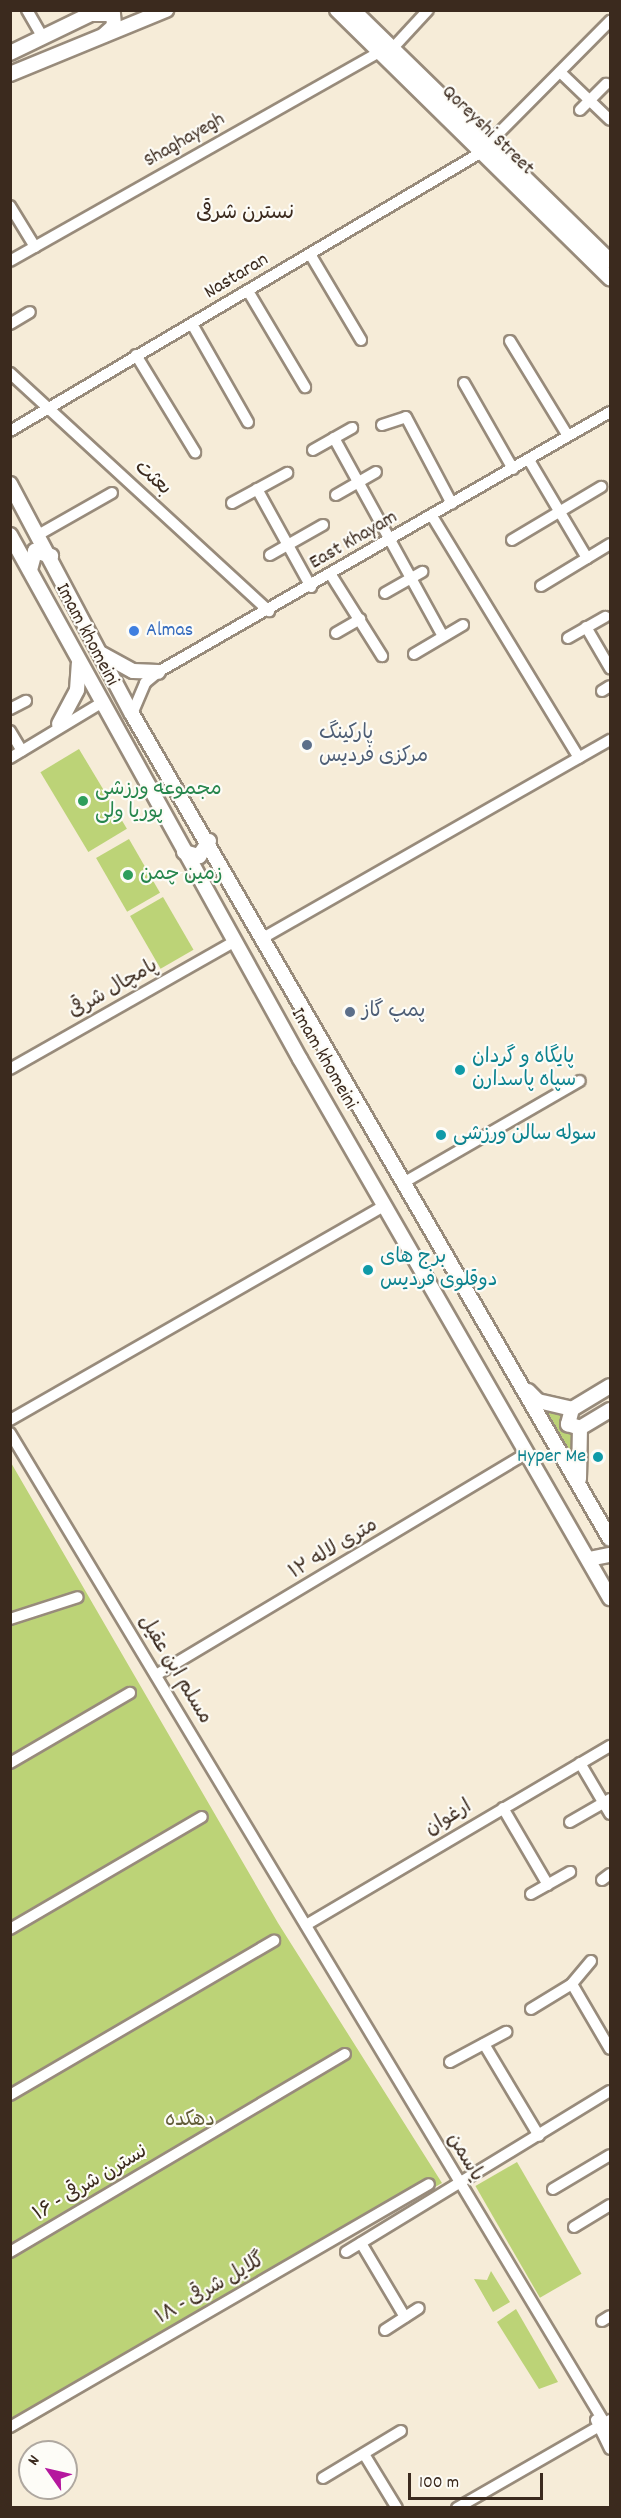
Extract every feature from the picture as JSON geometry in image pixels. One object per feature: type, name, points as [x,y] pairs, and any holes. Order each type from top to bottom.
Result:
[{"type":"main road","points":[[137,10],[152,17]]},
{"type":"main road","points":[[10,74],[166,10]]},
{"type":"main road","name":"Qoreyshi Street","points":[[337,10],[385,51],[526,190],[610,278]]},
{"type":"main road","name":"Qoreyshi Street","points":[[353,10],[385,51]]},
{"type":"main road","points":[[10,53],[96,12],[107,12],[115,21],[102,36]]},
{"type":"main road","name":"Qoreyshi Street","points":[[526,190],[610,261]]},
{"type":"main road","name":"Imam khomeini","points":[[10,484],[51,556],[132,714],[209,841],[261,939],[610,1539]]},
{"type":"main road","name":"Imam khomeini","points":[[10,535],[234,942],[589,1559],[608,1587]]},
{"type":"main road","points":[[30,570],[35,551],[51,556]]},
{"type":"main road","points":[[98,651],[133,671],[158,672]]},
{"type":"main road","points":[[58,724],[77,690],[79,663]]},
{"type":"main road","points":[[184,852],[199,856],[209,841]]},
{"type":"main road","points":[[580,1428],[568,1424],[572,1409],[610,1386]]},
{"type":"main road","points":[[523,1387],[538,1401],[572,1409]]},
{"type":"main road","points":[[582,1490],[576,1451],[580,1428],[610,1410]]},
{"type":"main road","points":[[589,1559],[610,1555]]},
{"type":"street","points":[[27,10],[43,38]]},
{"type":"street","name":"Shaghayegh","points":[[10,261],[385,51],[428,10]]},
{"type":"street","name":"Nastaran","points":[[10,431],[484,149],[610,21]]},
{"type":"street","points":[[560,72],[610,120]]},
{"type":"street","points":[[580,110],[606,84]]},
{"type":"street","points":[[10,206],[35,247]]},
{"type":"street","points":[[310,254],[362,340]]},
{"type":"street","points":[[248,291],[305,387]]},
{"type":"street","points":[[10,324],[30,312]]},
{"type":"street","points":[[192,324],[248,422]]},
{"type":"street","points":[[510,340],[568,436]]},
{"type":"street","points":[[136,356],[195,452]]},
{"type":"street","name":"بعثت","points":[[10,372],[269,611]]},
{"type":"street","points":[[464,384],[513,469]]},
{"type":"street","name":"East Khayam","points":[[132,714],[145,683],[158,672],[311,587],[610,412]]},
{"type":"street","points":[[382,425],[406,417],[452,504]]},
{"type":"street","points":[[313,450],[352,428]]},
{"type":"street","points":[[334,438],[387,542],[443,636]]},
{"type":"street","points":[[529,460],[587,558]]},
{"type":"street","points":[[336,495],[376,472]]},
{"type":"street","points":[[232,503],[287,473]]},
{"type":"street","points":[[512,540],[601,487]]},
{"type":"street","points":[[257,489],[311,587]]},
{"type":"street","points":[[38,536],[112,493]]},
{"type":"street","points":[[432,516],[579,758]]},
{"type":"street","points":[[270,555],[323,525]]},
{"type":"street","points":[[541,586],[610,544]]},
{"type":"street","points":[[385,593],[422,572]]},
{"type":"street","points":[[331,575],[382,656]]},
{"type":"street","points":[[568,638],[604,616]]},
{"type":"street","points":[[336,633],[360,620]]},
{"type":"street","points":[[414,654],[463,625]]},
{"type":"street","points":[[586,627],[610,668]]},
{"type":"street","points":[[10,709],[26,700]]},
{"type":"street","points":[[10,758],[58,724],[101,704]]},
{"type":"street","points":[[10,731],[22,751]]},
{"type":"street","points":[[261,939],[610,740]]},
{"type":"street","name":"پامچال شرقی","points":[[10,1069],[234,942]]},
{"type":"street","points":[[403,1182],[579,1081]]},
{"type":"street","points":[[10,1420],[385,1205]]},
{"type":"street","name":"مسلم ابن عقیل","points":[[10,1433],[306,1925]]},
{"type":"street","name":"۱۲ متری لاله","points":[[156,1675],[528,1453]]},
{"type":"street","points":[[10,1619],[78,1597]]},
{"type":"street","points":[[10,1763],[129,1693]]},
{"type":"street","name":"ارغوان","points":[[306,1925],[610,1746]]},
{"type":"street","points":[[580,1763],[607,1801],[610,1814]]},
{"type":"street","points":[[570,1822],[607,1801]]},
{"type":"street","points":[[503,1808],[548,1885]]},
{"type":"street","points":[[10,1929],[201,1817]]},
{"type":"street","points":[[531,1894],[570,1872]]},
{"type":"street","name":"یاسمن","points":[[306,1925],[592,2409],[606,2425],[610,2449]]},
{"type":"street","points":[[10,2095],[274,1941]]},
{"type":"street","points":[[531,2009],[572,1984],[591,1962]]},
{"type":"street","points":[[572,1984],[610,2049]]},
{"type":"street","points":[[450,2062],[506,2032]]},
{"type":"street","points":[[484,2044],[539,2136]]},
{"type":"street","name":"نسترن شرقی - ۱۶","points":[[10,2252],[345,2054]]},
{"type":"street","points":[[346,2252],[460,2185],[610,2091]]},
{"type":"street","points":[[553,2189],[607,2157],[610,2170]]},
{"type":"street","name":"گلایل شرقی - ۱۸","points":[[10,2427],[429,2184]]},
{"type":"street","points":[[574,2227],[610,2205]]},
{"type":"street","points":[[361,2243],[405,2317]]},
{"type":"street","points":[[385,2330],[419,2308]]},
{"type":"street","points":[[457,2508],[606,2425]]},
{"type":"street","points":[[323,2478],[401,2431]]},
{"type":"street","points":[[364,2454],[397,2508]]},
{"type":"green space","name":"مجموعه ورزشی پوریا ولی","points":[[79,749],[127,829],[88,852],[40,772]]},
{"type":"green space","name":"زمین چمن","points":[[129,839],[160,893],[127,912],[96,858]]},
{"type":"green space","name":"زمین چمن","points":[[163,897],[194,950],[161,969],[130,916]]},
{"type":"green space","points":[[535,1403],[567,1411],[576,1431],[574,1471]]},
{"type":"green space","name":"دهکده","points":[[10,1461],[278,1923],[442,2183],[11,2435]]},
{"type":"green space","points":[[517,2162],[582,2274],[540,2298],[475,2186]]},
{"type":"green space","points":[[491,2271],[510,2302],[493,2312],[474,2279],[487,2280]]},
{"type":"green space","points":[[516,2309],[558,2382],[539,2389],[497,2322]]},
{"type":"place","name":"Almas","points":[[134,631]]},
{"type":"place","name":"پارکینگ مرکزی فردیس","points":[[307,745]]},
{"type":"place","name":"مجموعه ورزشی پوریا ولی","points":[[83,801]]},
{"type":"place","name":"زمین چمن","points":[[128,875]]},
{"type":"place","name":"پمپ گاز","points":[[350,1012]]},
{"type":"place","name":"پایگاه و گردان سپاه پاسدارن","points":[[460,1070]]},
{"type":"place","name":"سوله سالن ورزشی","points":[[441,1135]]},
{"type":"place","name":"برج های دوقلوی فردیس","points":[[368,1270]]},
{"type":"place","name":"Hyper Me","points":[[598,1457]]},
{"type":"district","name":"نسترن شرقی","points":[[245,214]]}]
